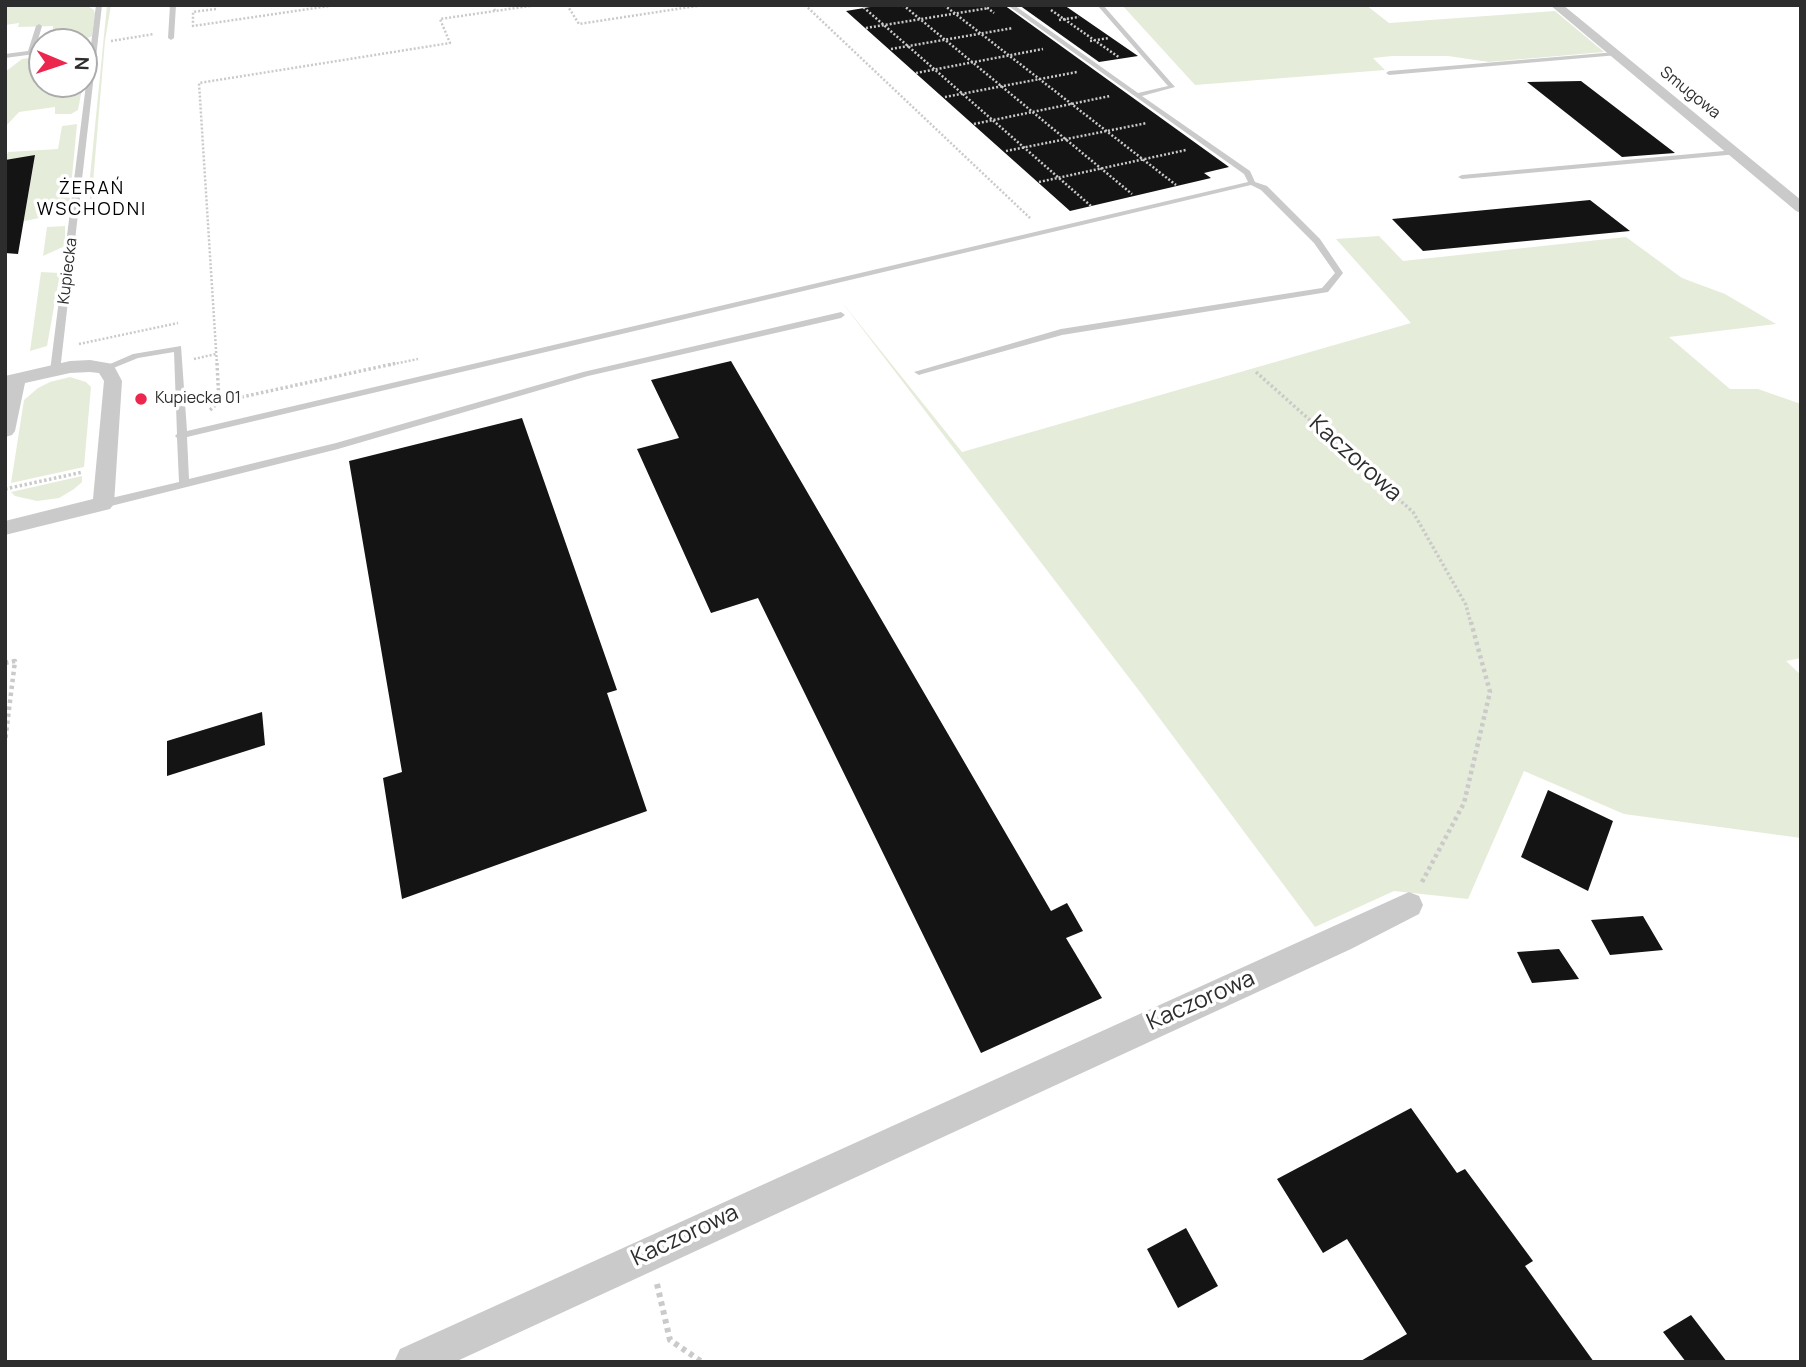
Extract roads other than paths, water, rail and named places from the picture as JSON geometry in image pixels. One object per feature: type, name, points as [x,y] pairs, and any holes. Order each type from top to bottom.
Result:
[{"type":"street","name":"Smugowa","points":[[1556,5],[1801,208]]},
{"type":"street","points":[[5,431],[11,381],[90,366],[106,368],[113,381],[103,504],[5,528]]},
{"type":"street","name":"Kaczorowa","points":[[413,1362],[1341,939],[1409,905]]},
{"type":"lane","name":"Kupiecka","points":[[97,28],[99,5]]},
{"type":"lane","points":[[171,35],[173,5]]},
{"type":"lane","points":[[1010,5],[1247,173],[1252,183]]},
{"type":"lane","points":[[1100,5],[1172,87],[1136,95]]},
{"type":"lane","points":[[5,56],[28,52]]},
{"type":"lane","points":[[1389,73],[1616,54]]},
{"type":"lane","name":"Kupiecka","points":[[55,371],[89,98]]},
{"type":"lane","points":[[1462,177],[1735,152]]},
{"type":"lane","points":[[180,436],[1252,183],[1264,188],[1317,240],[1339,273],[1325,289],[1061,332],[919,372]]},
{"type":"lane","points":[[103,504],[338,446],[586,374],[841,315]]},
{"type":"lane","points":[[106,368],[136,356],[178,348],[184,484]]},
{"type":"place","name":"Kupiecka 01","points":[[141,399]]},
{"type":"district","name":"ŻERAŃ WSCHODNI","points":[[92,199]]}]
